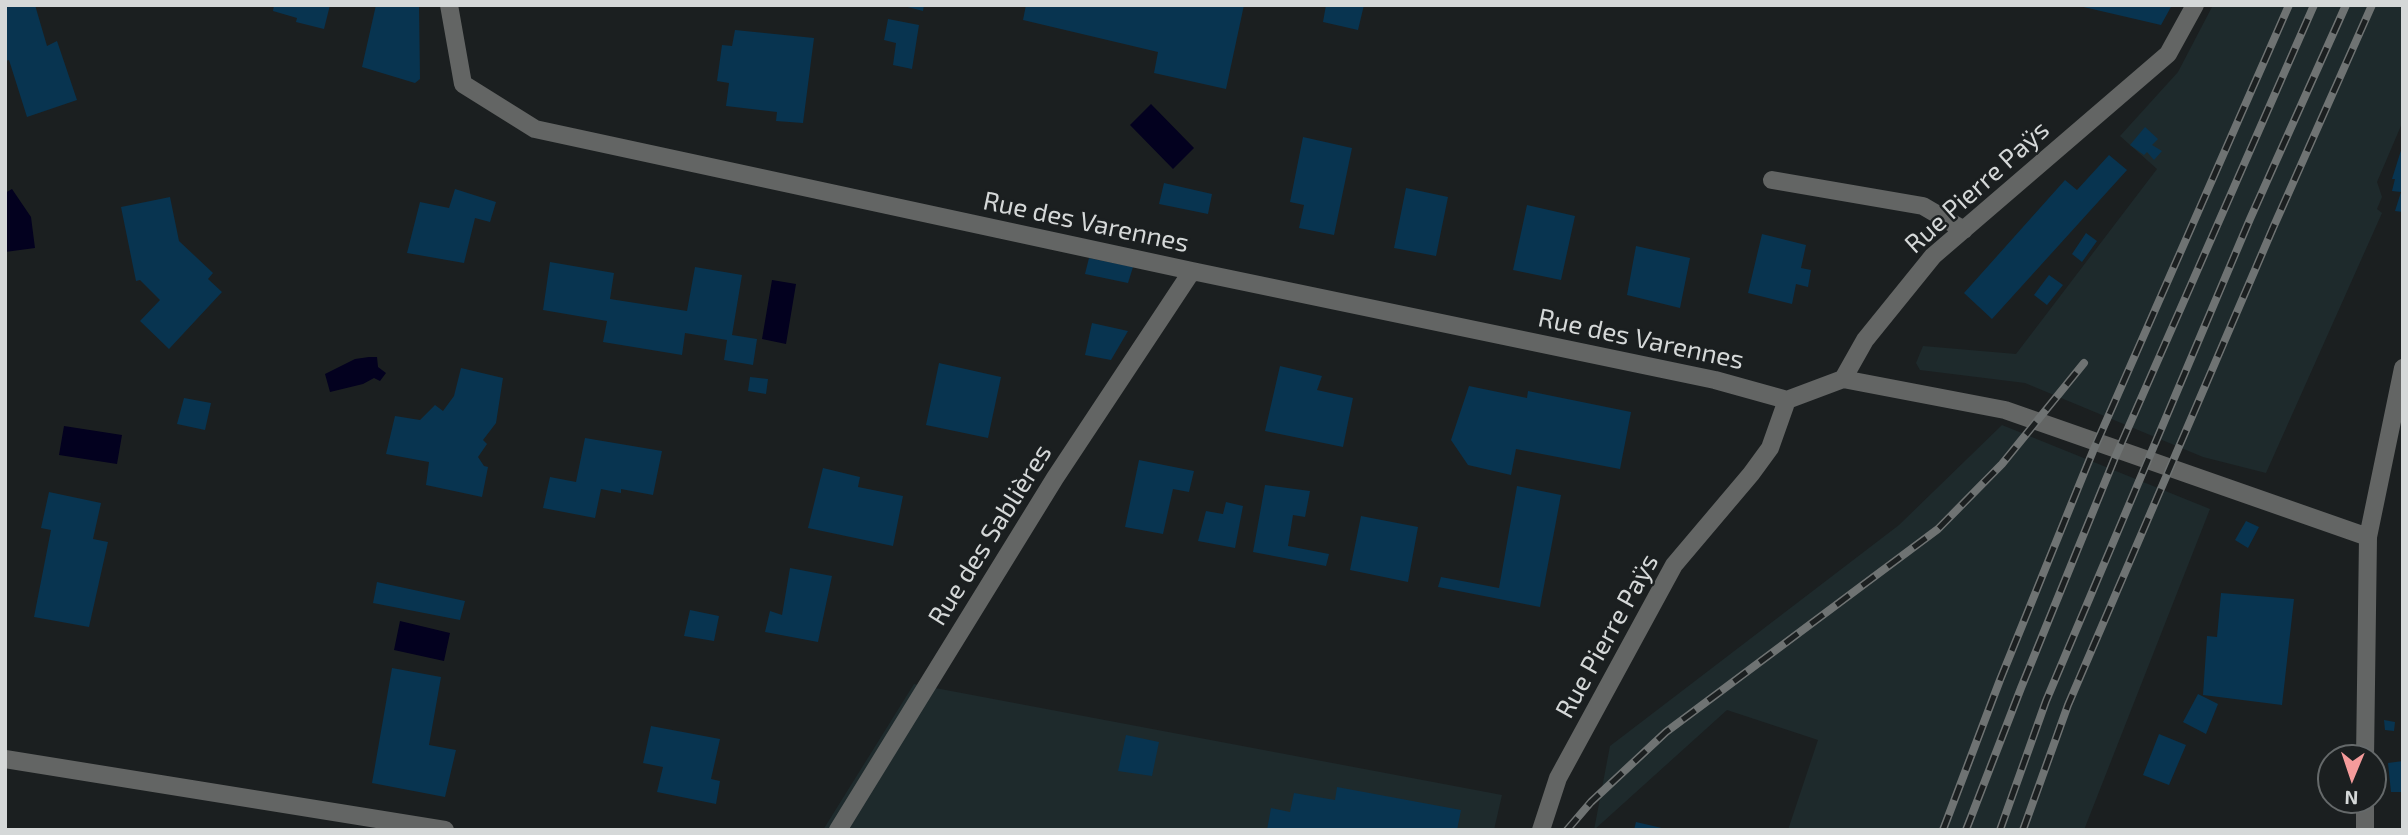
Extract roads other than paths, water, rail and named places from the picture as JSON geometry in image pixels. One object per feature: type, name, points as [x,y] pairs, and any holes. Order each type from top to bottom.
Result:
[{"type":"street","name":"Rue des Varennes","points":[[449,5],[463,85],[536,129],[1192,271],[1715,380],[1787,400]]},
{"type":"street","name":"Rue Pierre Paÿs","points":[[1843,379],[1866,340],[1933,256],[2168,54],[2195,5]]},
{"type":"street","points":[[1772,180],[1923,206],[1964,230]]},
{"type":"street","name":"Rue des Sablières","points":[[838,830],[1055,478],[1192,271]]},
{"type":"street","points":[[2365,744],[2368,537],[2403,368]]},
{"type":"street","points":[[1787,400],[1843,379],[2005,410],[2368,537]]},
{"type":"street","name":"Rue Pierre Paÿs","points":[[1541,830],[1558,778],[1674,565],[1770,448],[1787,400]]},
{"type":"street","points":[[5,759],[445,830]]},
{"type":"water","points":[[1151,104],[1194,148],[1173,169],[1130,125]]},
{"type":"water","points":[[12,189],[31,217],[35,248],[5,252],[5,193]]},
{"type":"water","points":[[772,280],[796,284],[786,344],[762,339]]},
{"type":"water","points":[[377,357],[378,367],[386,373],[380,381],[374,378],[363,384],[330,392],[325,374],[355,359]]},
{"type":"water","points":[[64,426],[122,435],[117,464],[59,455]]},
{"type":"water","points":[[400,621],[450,633],[444,661],[394,650]]},
{"type":"railway","points":[[1943,830],[2000,680],[2093,451],[2289,5]]},
{"type":"railway","points":[[1966,830],[2114,460],[2314,5]]},
{"type":"railway","points":[[2000,830],[2046,701],[2250,219],[2346,5]]},
{"type":"railway","points":[[2023,830],[2068,705],[2372,5]]},
{"type":"railway","points":[[1567,830],[1591,802],[1666,732],[1938,529],[2002,464],[2084,363]]}]
